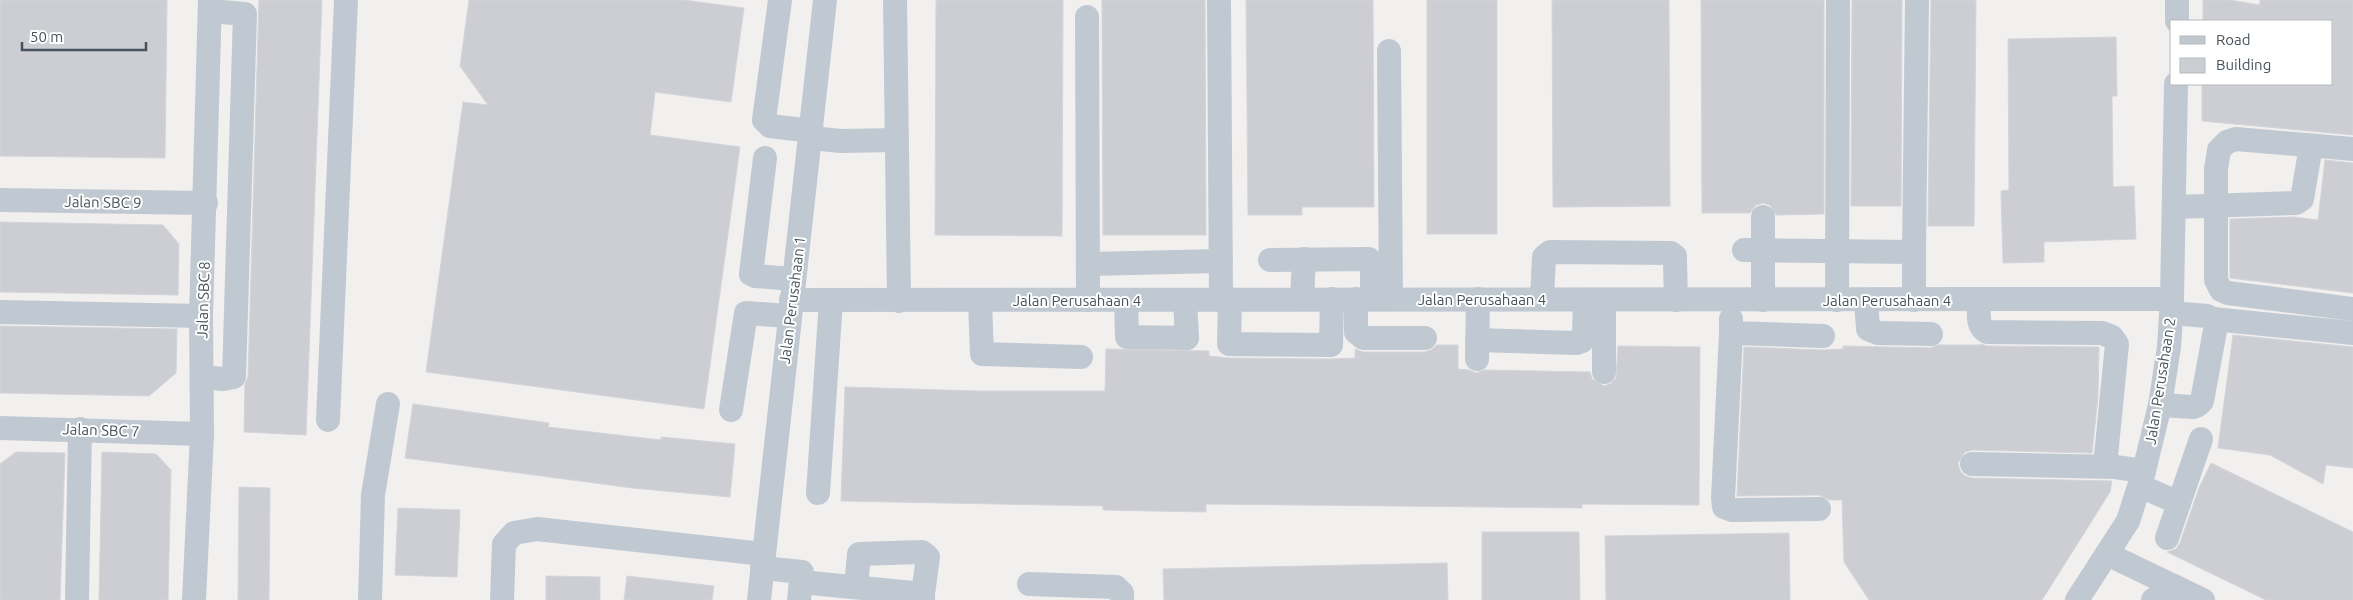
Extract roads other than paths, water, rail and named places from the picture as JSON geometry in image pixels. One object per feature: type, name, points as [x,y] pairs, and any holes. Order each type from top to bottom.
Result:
[{"type":"street","points":[[328,420],[346,0]]},
{"type":"street","points":[[780,0],[764,120],[770,126],[841,141],[896,140]]},
{"type":"street","name":"Jalan Perusahaan 1","points":[[759,600],[791,299],[826,0]]},
{"type":"street","points":[[896,0],[899,301]]},
{"type":"street","points":[[1219,0],[1221,261],[1229,344],[1331,345],[1332,299]]},
{"type":"street","points":[[1837,300],[1838,0]]},
{"type":"street","points":[[1914,300],[1917,0]]},
{"type":"street","points":[[2177,0],[2177,20]]},
{"type":"street","points":[[202,377],[223,379],[234,377],[245,14],[210,6]]},
{"type":"street","name":"Jalan SBC 8","points":[[194,600],[202,434],[202,316],[210,6]]},
{"type":"street","points":[[1087,17],[1088,300]]},
{"type":"street","points":[[1389,51],[1373,299],[1356,332],[1362,338],[1425,338]]},
{"type":"street","name":"Jalan Perusahaan 2","points":[[2076,600],[2128,521],[2142,479],[2160,405],[2172,306],[2176,85]]},
{"type":"street","points":[[2353,149],[2236,139],[2227,142],[2219,150],[2216,169],[2216,280],[2221,290],[2228,294],[2255,298],[2353,309]]},
{"type":"street","points":[[2174,207],[2296,204],[2302,199],[2310,146]]},
{"type":"street","points":[[765,158],[751,274],[791,299]]},
{"type":"street","name":"Jalan SBC 9","points":[[0,200],[206,203]]},
{"type":"street","points":[[1763,217],[1753,250],[1763,300]]},
{"type":"street","points":[[1753,250],[1914,252]]},
{"type":"street","points":[[1542,299],[1544,257],[1550,252],[1671,253],[1675,256],[1676,262],[1676,300]]},
{"type":"street","points":[[1302,299],[1304,259]]},
{"type":"street","points":[[1270,260],[1369,259],[1372,262],[1373,299]]},
{"type":"street","points":[[1088,264],[1221,261]]},
{"type":"street","points":[[731,410],[746,313],[791,299]]},
{"type":"street","name":"Jalan Perusahaan 4","points":[[791,299],[899,301],[1225,299],[1979,300],[2172,306],[2213,319],[2353,333]]},
{"type":"street","points":[[1478,299],[1477,350],[1582,341],[1594,300]]},
{"type":"street","points":[[818,493],[831,300]]},
{"type":"street","points":[[1126,300],[1127,337],[1187,338],[1185,300]]},
{"type":"street","points":[[1594,300],[1604,372]]},
{"type":"street","points":[[1731,300],[1724,507],[1732,510],[1819,509]]},
{"type":"street","points":[[1866,300],[1868,329],[1878,333],[1931,334]]},
{"type":"street","points":[[1979,300],[1979,325],[1987,332],[2102,334],[2112,337],[2117,344],[2105,466]]},
{"type":"street","points":[[980,301],[982,354],[1081,357]]},
{"type":"street","points":[[0,312],[202,316]]},
{"type":"street","points":[[2160,405],[2193,407],[2202,401],[2216,325],[2213,319]]},
{"type":"street","points":[[1731,333],[1823,336]]},
{"type":"street","points":[[370,600],[373,495],[388,404]]},
{"type":"street","name":"Jalan SBC 7","points":[[0,428],[202,434]]},
{"type":"street","points":[[77,600],[80,429]]},
{"type":"street","points":[[2167,538],[2200,440]]},
{"type":"street","points":[[1972,464],[2105,466],[2142,479],[2179,503]]},
{"type":"street","points":[[502,600],[504,544],[514,533],[537,529],[763,561],[802,572],[800,591],[856,587],[923,597],[928,557],[922,552],[860,554],[856,587]]},
{"type":"street","points":[[2107,554],[2203,600]]},
{"type":"street","points":[[1029,584],[1116,587],[1122,593],[1122,600]]},
{"type":"street","points":[[2153,600],[2174,586]]}]
